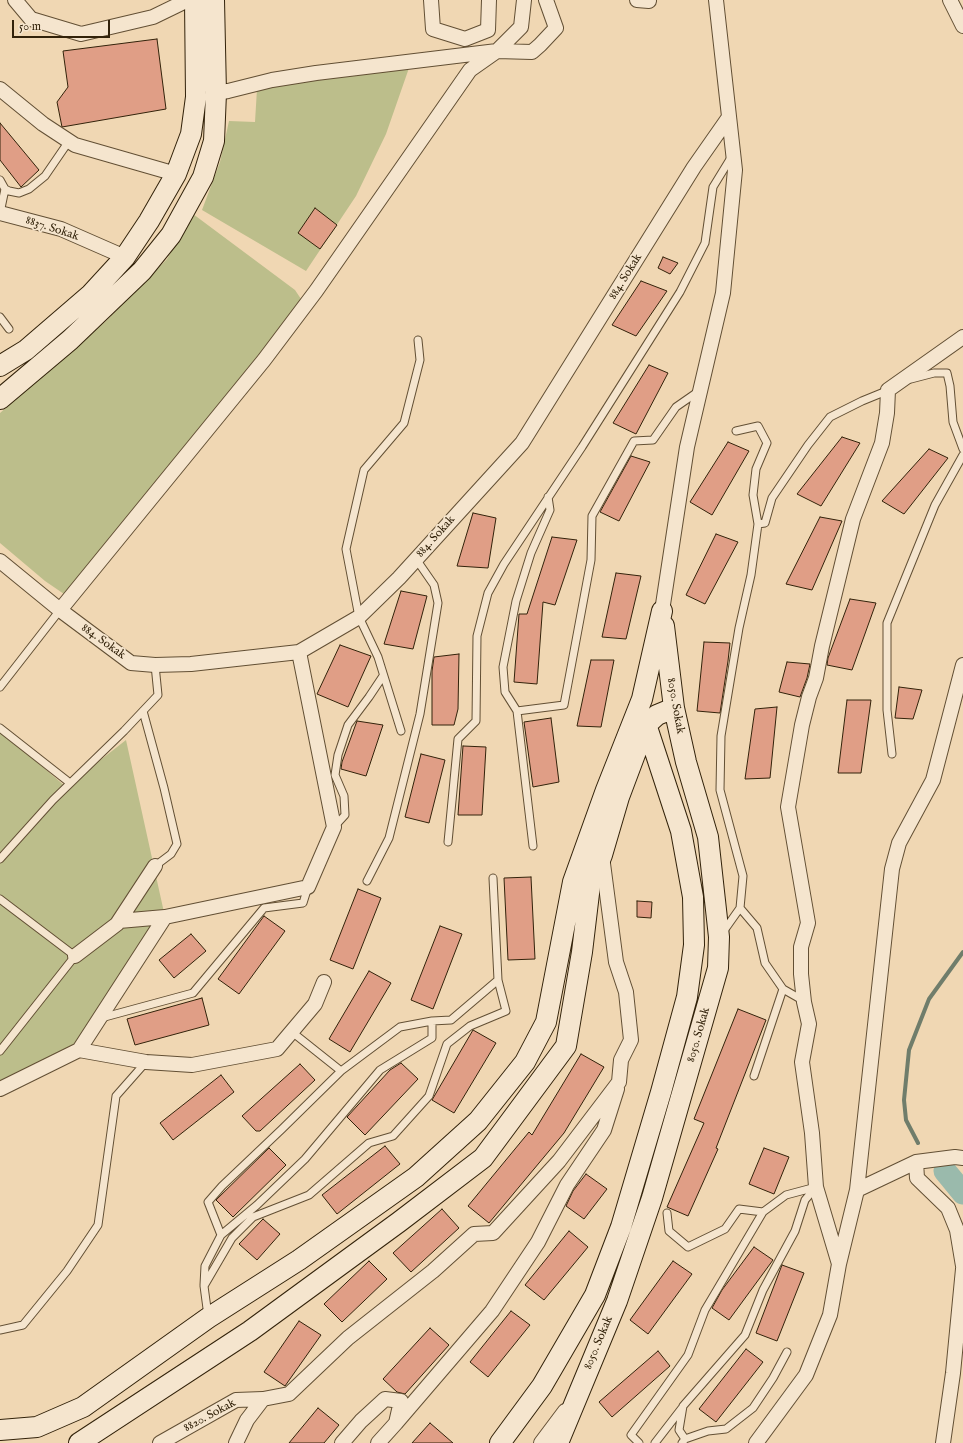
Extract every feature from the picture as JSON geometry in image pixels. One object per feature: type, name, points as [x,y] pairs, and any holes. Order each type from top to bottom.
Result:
[{"type":"street","points":[[15,0],[31,19],[81,34],[153,17],[188,0]]},
{"type":"street","points":[[0,366],[26,350],[91,294],[125,257],[176,174],[191,134],[196,97],[195,0]]},
{"type":"street","points":[[0,399],[70,340],[142,271],[171,235],[203,177],[214,141],[216,93],[214,0]]},
{"type":"street","points":[[431,0],[433,29],[465,39],[488,30],[489,0]]},
{"type":"street","points":[[60,610],[269,354],[316,291],[470,70],[497,51],[521,27],[524,0]]},
{"type":"street","points":[[216,93],[272,80],[316,73],[497,51],[532,52],[546,40],[556,28],[546,0]]},
{"type":"street","points":[[0,1430],[37,1428],[83,1407],[208,1318],[299,1260],[416,1177],[478,1121],[525,1062],[546,1022],[573,882],[606,790],[642,698],[662,611],[687,447],[723,293],[735,170],[716,0]]},
{"type":"street","points":[[950,0],[963,26]]},
{"type":"street","points":[[0,89],[43,124],[75,145],[176,174]]},
{"type":"street","name":"884. Sokak","points":[[0,561],[60,610],[131,662],[155,665],[191,664],[299,652],[359,617],[416,559],[522,442],[694,167],[729,116]]},
{"type":"street","name":"8837. Sokak","points":[[0,213],[61,229],[125,257]]},
{"type":"street","points":[[125,257],[142,271]]},
{"type":"street","points":[[839,1264],[816,1187],[812,1133],[802,1062],[809,1024],[804,1002],[801,974],[801,947],[808,923],[788,807],[802,725],[809,697],[816,678],[822,646],[853,519],[882,443],[887,413],[888,390],[963,337]]},
{"type":"street","name":"8050. Sokak","points":[[558,1443],[616,1301],[652,1198],[718,968],[719,937],[708,837],[686,762],[674,708],[662,611]]},
{"type":"street","points":[[119,921],[165,917],[308,887],[334,827],[299,652]]},
{"type":"street","points":[[756,1443],[806,1375],[830,1314],[839,1264],[857,1190],[892,869],[899,843],[933,780],[963,665]]},
{"type":"street","points":[[642,698],[671,686]]},
{"type":"street","name":"8050. Sokak","points":[[500,1443],[542,1386],[595,1295],[621,1227],[687,998],[694,945],[693,897],[681,831],[646,725],[642,698]]},
{"type":"street","points":[[79,1443],[250,1331],[399,1222],[483,1158],[566,1046],[582,952],[590,885],[602,854],[619,798],[646,725],[657,715],[674,708]]},
{"type":"street","points":[[378,1443],[492,1311],[534,1249],[567,1185],[604,1130],[619,1082],[621,1060],[631,1040],[626,992],[616,962],[602,854]]},
{"type":"street","points":[[75,956],[119,921],[154,866]]},
{"type":"street","points":[[0,1089],[79,1050],[165,917]]},
{"type":"street","points":[[79,1050],[146,1062],[192,1065],[277,1048],[316,1004],[324,982]]},
{"type":"street","name":"8820. Sokak","points":[[160,1443],[236,1400],[263,1399],[289,1394],[348,1338],[433,1271],[474,1234],[493,1233],[559,1161],[619,1082]]},
{"type":"street","points":[[857,1190],[916,1162],[955,1157],[963,1158]]},
{"type":"street","points":[[916,1162],[917,1178],[948,1208],[957,1230],[963,1267],[953,1374],[943,1443]]},
{"type":"street","points":[[541,1443],[576,1396]]},
{"type":"street","points":[[236,1443],[247,1420],[263,1399]]},
{"type":"street","points":[[342,1443],[385,1399],[401,1401],[396,1423]]},
{"type":"lane","points":[[0,180],[5,189],[9,192],[19,193],[29,189],[45,176],[68,141]]},
{"type":"lane","points":[[448,842],[458,738],[476,721],[476,636],[488,593],[504,564],[582,447],[680,292],[704,243],[713,187],[733,154]]},
{"type":"lane","points":[[0,213],[5,189]]},
{"type":"lane","points":[[0,317],[9,329]]},
{"type":"lane","points":[[401,731],[378,657],[359,617],[346,549],[364,470],[404,423],[420,360],[418,340]]},
{"type":"lane","points":[[758,524],[765,523],[772,498],[808,445],[830,417],[912,379],[934,373],[947,373],[950,386],[953,422],[963,449]]},
{"type":"lane","points":[[517,711],[564,705],[591,560],[592,516],[634,441],[653,440],[676,407],[700,390]]},
{"type":"lane","points":[[719,937],[740,908],[743,876],[720,790],[721,736],[739,628],[751,575],[758,524],[754,495],[756,469],[767,443],[758,426],[736,431]]},
{"type":"lane","points":[[892,754],[887,710],[886,623],[936,505],[963,455]]},
{"type":"lane","points":[[533,846],[517,711],[505,692],[503,667],[516,601],[531,553],[550,510],[548,497]]},
{"type":"lane","points":[[367,881],[389,838],[420,714],[438,603],[434,585],[416,559]]},
{"type":"lane","points":[[0,687],[60,610]]},
{"type":"lane","points":[[0,858],[53,800],[158,695],[155,665]]},
{"type":"lane","points":[[334,827],[345,815],[344,796],[335,775],[338,755],[348,725],[383,676]]},
{"type":"lane","points":[[142,711],[164,788],[177,844],[171,854],[154,866]]},
{"type":"lane","points":[[0,728],[70,783]]},
{"type":"lane","points":[[204,1286],[232,1238],[253,1217],[309,1195],[369,1143],[393,1136],[429,1096],[447,1044],[470,1026],[506,1011],[498,980],[493,878]]},
{"type":"lane","points":[[99,1018],[193,993],[264,908],[303,903],[308,887]]},
{"type":"lane","points":[[0,899],[75,956],[0,1051]]},
{"type":"lane","points":[[740,908],[757,928],[765,963],[784,989],[804,1002]]},
{"type":"lane","points":[[221,1236],[208,1202],[222,1186],[341,1071],[400,1027],[432,1021],[451,1020],[498,980]]},
{"type":"lane","points":[[754,1076],[784,989]]},
{"type":"lane","points":[[208,1318],[204,1286],[205,1266],[221,1236],[258,1205],[305,1158],[380,1070],[432,1038],[432,1021]]},
{"type":"lane","points":[[292,1032],[341,1071]]},
{"type":"lane","points":[[0,1330],[23,1325],[67,1271],[98,1225],[116,1096],[146,1062]]},
{"type":"lane","points":[[639,1443],[631,1435],[688,1355],[705,1310],[763,1212],[786,1195],[816,1187]]},
{"type":"lane","points":[[655,1443],[683,1406],[745,1335],[762,1290],[795,1231],[805,1200],[816,1187]]},
{"type":"lane","points":[[667,1213],[669,1231],[688,1247],[725,1229],[739,1209],[763,1212]]},
{"type":"lane","points":[[683,1406],[679,1430],[684,1441],[708,1431],[726,1429],[753,1408],[773,1378],[787,1352]]},
{"type":"green space","points":[[409,68],[386,134],[356,196],[306,271],[202,210],[220,162],[229,121],[255,122],[257,89],[324,77]]},
{"type":"green space","points":[[193,214],[295,290],[301,299],[265,348],[108,543],[64,594],[45,581],[0,543],[0,413],[106,321],[167,259]]},
{"type":"green space","points":[[0,730],[66,787],[126,740],[165,917],[72,1052],[0,1088]]},
{"type":"building","points":[[157,39],[166,109],[62,127],[57,102],[68,87],[63,51]]},
{"type":"building","points":[[0,123],[39,170],[21,187],[0,160]]},
{"type":"building","points":[[315,208],[337,225],[320,249],[298,233]]},
{"type":"building","points":[[663,257],[678,263],[670,274],[658,268]]},
{"type":"building","points":[[641,281],[667,291],[636,336],[612,325]]},
{"type":"building","points":[[649,365],[668,373],[636,434],[613,423]]},
{"type":"building","points":[[842,437],[860,443],[821,506],[797,494]]},
{"type":"building","points":[[728,442],[749,451],[712,515],[690,502]]},
{"type":"building","points":[[929,449],[948,458],[904,514],[882,501]]},
{"type":"building","points":[[631,456],[650,462],[619,521],[600,512]]},
{"type":"building","points":[[473,513],[496,518],[488,568],[457,566]]},
{"type":"building","points":[[820,517],[842,521],[812,590],[786,584]]},
{"type":"building","points":[[716,534],[738,542],[705,604],[686,595]]},
{"type":"building","points":[[552,537],[577,540],[555,605],[543,602],[537,684],[514,682],[519,614],[527,614]]},
{"type":"building","points":[[616,573],[641,576],[626,639],[602,637]]},
{"type":"building","points":[[401,591],[427,596],[413,649],[384,644]]},
{"type":"building","points":[[850,599],[876,603],[852,670],[827,665],[828,658]]},
{"type":"building","points":[[704,642],[730,643],[720,713],[697,711]]},
{"type":"building","points":[[340,645],[371,656],[348,707],[317,694]]},
{"type":"building","points":[[459,654],[458,709],[454,725],[432,725],[432,671],[434,657]]},
{"type":"building","points":[[591,660],[614,660],[601,727],[577,726]]},
{"type":"building","points":[[787,662],[810,664],[800,697],[779,692]]},
{"type":"building","points":[[899,687],[922,690],[913,719],[895,718]]},
{"type":"building","points":[[847,700],[871,700],[861,773],[838,773]]},
{"type":"building","points":[[777,707],[770,778],[745,779],[755,709]]},
{"type":"building","points":[[551,718],[559,782],[533,787],[524,722]]},
{"type":"building","points":[[357,721],[383,725],[366,776],[341,769],[342,762]]},
{"type":"building","points":[[463,746],[486,747],[482,815],[458,815]]},
{"type":"building","points":[[421,754],[445,760],[429,823],[405,817]]},
{"type":"building","points":[[531,877],[535,959],[508,960],[504,878]]},
{"type":"building","points":[[358,889],[381,898],[353,969],[330,960]]},
{"type":"building","points":[[637,901],[652,902],[651,918],[637,917]]},
{"type":"building","points":[[264,916],[285,931],[239,994],[218,979]]},
{"type":"building","points":[[440,926],[462,934],[433,1009],[411,1000]]},
{"type":"building","points":[[191,934],[206,951],[174,978],[159,960]]},
{"type":"building","points":[[369,971],[391,983],[350,1052],[329,1039]]},
{"type":"building","points":[[202,998],[209,1025],[135,1045],[127,1019]]},
{"type":"building","points":[[738,1009],[766,1020],[716,1148],[718,1149],[688,1216],[667,1207],[704,1123],[694,1119]]},
{"type":"building","points":[[473,1030],[496,1043],[454,1113],[432,1100]]},
{"type":"building","points":[[581,1054],[604,1067],[564,1133],[489,1223],[468,1206],[529,1132],[532,1135]]},
{"type":"building","points":[[401,1063],[418,1079],[365,1135],[347,1117],[390,1070]]},
{"type":"building","points":[[300,1064],[315,1080],[260,1131],[256,1131],[242,1116]]},
{"type":"building","points":[[221,1075],[234,1092],[173,1140],[160,1123]]},
{"type":"building","points":[[385,1146],[400,1164],[337,1214],[322,1195]]},
{"type":"building","points":[[269,1148],[286,1165],[233,1217],[216,1200]]},
{"type":"building","points":[[764,1148],[789,1157],[774,1194],[749,1184]]},
{"type":"building","points":[[586,1174],[607,1189],[584,1219],[566,1206],[573,1191]]},
{"type":"building","points":[[442,1209],[459,1228],[411,1272],[393,1253]]},
{"type":"building","points":[[263,1219],[280,1234],[257,1260],[239,1244]]},
{"type":"building","points":[[569,1231],[588,1247],[544,1300],[525,1285]]},
{"type":"building","points":[[754,1247],[773,1260],[729,1320],[712,1308],[722,1290]]},
{"type":"building","points":[[369,1261],[387,1279],[342,1322],[324,1304]]},
{"type":"building","points":[[673,1261],[692,1274],[648,1334],[630,1320]]},
{"type":"building","points":[[782,1265],[804,1273],[777,1341],[756,1333]]},
{"type":"building","points":[[511,1311],[530,1325],[488,1377],[470,1362]]},
{"type":"building","points":[[299,1321],[321,1335],[285,1386],[264,1372]]},
{"type":"building","points":[[430,1328],[449,1345],[405,1394],[397,1392],[383,1379]]},
{"type":"building","points":[[746,1349],[763,1362],[716,1422],[699,1409]]},
{"type":"building","points":[[658,1351],[670,1366],[612,1417],[599,1402]]},
{"type":"building","points":[[318,1408],[339,1425],[324,1443],[289,1443]]},
{"type":"building","points":[[430,1423],[453,1443],[412,1443]]},
{"type":"waterway","points":[[918,1143],[906,1120],[904,1100],[909,1050],[929,999],[963,952]]},
{"type":"waterway","points":[[945,1171],[963,1193]]}]
